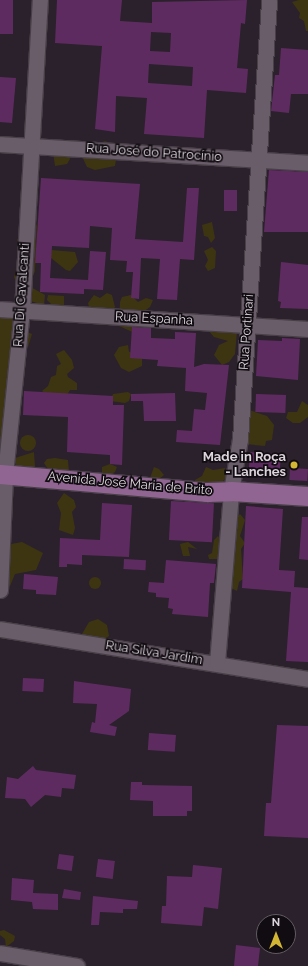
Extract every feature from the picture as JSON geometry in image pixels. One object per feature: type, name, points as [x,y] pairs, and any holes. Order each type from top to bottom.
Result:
[{"type":"main road","name":"Avenida José Maria de Brito","points":[[3,474],[207,492],[231,491],[308,496]]},
{"type":"street","name":"Rua Di Cavalcanti","points":[[0,590],[3,474],[22,310],[40,0]]},
{"type":"street","name":"Rua Portinari","points":[[217,663],[231,491],[240,439],[269,0]]},
{"type":"street","name":"Rua José do Patrocínio","points":[[0,144],[308,163]]},
{"type":"street","name":"Rua Espanha","points":[[0,309],[308,329]]},
{"type":"street","name":"Rua Silva Jardim","points":[[0,629],[217,663],[308,679]]},
{"type":"street","points":[[0,952],[43,963],[77,966]]},
{"type":"shaded area","points":[[308,0],[308,31],[306,31],[304,21],[299,18],[300,13],[292,2]]},
{"type":"shaded area","points":[[106,141],[117,153],[115,166],[95,170],[87,167],[81,154],[89,145]]},
{"type":"shaded area","points":[[67,149],[70,159],[67,164],[55,166],[53,152]]},
{"type":"shaded area","points":[[34,214],[37,226],[35,271],[29,286],[45,295],[44,305],[30,301],[20,290],[14,277],[22,249],[17,240]]},
{"type":"shaded area","points":[[212,222],[215,238],[211,243],[208,237],[204,236],[202,225]]},
{"type":"shaded area","points":[[212,247],[216,251],[215,268],[208,271],[205,266],[208,260],[204,251]]},
{"type":"shaded area","points":[[51,250],[75,252],[78,262],[70,271],[66,270],[51,258]]},
{"type":"shaded area","points":[[107,293],[112,295],[115,307],[107,317],[89,308],[88,303],[94,295],[100,298]]},
{"type":"shaded area","points":[[48,295],[64,296],[64,305],[57,310],[47,300]]},
{"type":"shaded area","points":[[131,295],[138,302],[146,298],[153,300],[150,307],[143,312],[143,321],[137,334],[119,326],[120,302],[122,297]]},
{"type":"shaded area","points":[[0,311],[17,311],[25,331],[32,334],[28,347],[17,346],[0,473]]},
{"type":"shaded area","points":[[213,324],[237,331],[235,354],[229,362],[222,365],[214,355],[219,345],[228,341],[214,337],[208,330]]},
{"type":"shaded area","points":[[128,345],[129,352],[134,351],[142,357],[142,366],[129,372],[121,368],[114,355],[119,347]]},
{"type":"shaded area","points":[[64,350],[72,360],[74,368],[67,374],[68,377],[77,383],[77,390],[70,390],[65,398],[46,394],[42,391],[48,386],[51,377],[56,375],[57,366],[61,364],[56,354]]},
{"type":"shaded area","points":[[128,392],[131,394],[129,401],[125,403],[110,401],[113,394]]},
{"type":"shaded area","points":[[302,401],[308,405],[308,417],[300,423],[293,423],[286,418],[288,412],[297,412]]},
{"type":"shaded area","points":[[249,410],[267,416],[274,425],[272,440],[266,441],[265,446],[245,444]]},
{"type":"shaded area","points":[[28,435],[34,437],[36,443],[34,449],[28,451],[22,449],[20,443],[22,437]]},
{"type":"shaded area","points":[[34,452],[35,467],[16,468],[15,458]]},
{"type":"shaded area","points":[[55,458],[68,460],[69,473],[48,469],[44,463],[47,459]]},
{"type":"shaded area","points":[[110,464],[117,467],[115,472],[110,475],[102,474],[102,467]]},
{"type":"shaded area","points":[[154,467],[159,469],[164,475],[158,480],[150,478]]},
{"type":"shaded area","points":[[206,467],[213,470],[225,468],[225,479],[219,485],[195,486],[195,480],[202,476]]},
{"type":"shaded area","points":[[64,493],[74,500],[76,507],[72,512],[75,528],[73,535],[59,530],[61,513],[57,503]]},
{"type":"shaded area","points":[[240,514],[245,520],[240,536],[245,543],[241,549],[243,579],[239,582],[237,591],[225,585],[231,524]]},
{"type":"shaded area","points":[[218,536],[223,544],[218,548],[221,553],[218,559],[209,559],[208,555],[212,553],[214,540]]},
{"type":"shaded area","points":[[22,542],[43,553],[36,570],[15,574],[10,586],[0,578],[6,545]]},
{"type":"shaded area","points":[[188,542],[197,549],[188,547],[190,556],[183,556],[180,544]]},
{"type":"shaded area","points":[[93,577],[97,577],[101,583],[97,589],[93,589],[89,585],[89,581]]},
{"type":"shaded area","points":[[98,619],[107,625],[109,636],[102,641],[86,641],[82,634],[89,622]]},
{"type":"shaded area","points":[[4,930],[15,936],[14,941],[6,947],[5,939],[0,935],[0,931]]},
{"type":"building","points":[[0,0],[13,0],[13,34],[0,34]]},
{"type":"building","points":[[57,0],[122,0],[120,21],[152,23],[152,2],[247,0],[245,24],[241,23],[237,68],[248,69],[246,93],[207,90],[204,138],[144,134],[147,98],[116,96],[115,132],[95,129],[102,46],[55,43]],"holes":[[[151,32],[171,33],[170,52],[150,51]],[[149,64],[193,67],[192,86],[148,83]]]},
{"type":"building","points":[[281,48],[308,50],[308,94],[291,94],[289,113],[271,111],[275,75],[279,75]]},
{"type":"building","points":[[0,77],[16,78],[12,123],[0,122]]},
{"type":"building","points":[[269,170],[308,172],[308,232],[264,232]]},
{"type":"building","points":[[41,178],[140,184],[135,239],[183,242],[187,188],[199,188],[194,260],[180,259],[177,300],[157,299],[160,259],[141,258],[139,299],[131,298],[133,272],[126,272],[127,261],[110,260],[112,228],[90,226],[89,248],[52,246],[50,278],[88,280],[90,251],[106,252],[103,290],[84,289],[84,294],[40,292],[41,263],[35,263]]},
{"type":"building","points":[[224,190],[237,190],[237,211],[224,211]]},
{"type":"building","points":[[281,262],[308,265],[308,309],[280,308],[281,302],[278,301]]},
{"type":"building","points":[[132,327],[151,328],[151,338],[175,339],[175,332],[196,333],[194,367],[204,364],[229,365],[220,445],[176,442],[177,430],[192,431],[194,409],[205,410],[207,393],[185,391],[186,368],[157,366],[158,360],[130,358]]},
{"type":"building","points":[[282,338],[300,339],[298,380],[256,376],[258,340],[282,341]]},
{"type":"building","points":[[24,391],[113,396],[113,405],[124,405],[122,465],[110,464],[110,455],[67,452],[68,417],[23,415]]},
{"type":"building","points":[[175,393],[176,421],[144,421],[143,401],[131,401],[131,394]]},
{"type":"building","points":[[256,394],[286,395],[285,413],[255,412]]},
{"type":"building","points":[[250,452],[281,454],[279,475],[249,473]]},
{"type":"building","points":[[290,468],[308,469],[307,481],[289,480]]},
{"type":"building","points":[[171,501],[214,503],[212,542],[169,540]]},
{"type":"building","points":[[102,503],[132,505],[129,557],[82,555],[82,565],[67,564],[67,567],[59,567],[60,538],[100,540]]},
{"type":"building","points":[[246,506],[283,509],[279,570],[295,571],[294,587],[308,588],[308,662],[286,661],[291,592],[242,588]]},
{"type":"building","points":[[302,517],[308,517],[308,560],[299,559]]},
{"type":"building","points":[[124,559],[146,560],[145,570],[123,569]]},
{"type":"building","points":[[166,560],[216,564],[214,583],[210,583],[208,617],[172,614],[173,609],[168,608],[169,598],[156,597],[156,593],[148,592],[149,582],[164,583]]},
{"type":"building","points":[[24,574],[58,577],[56,595],[36,594],[36,590],[23,589]]},
{"type":"building","points":[[23,678],[44,679],[43,692],[22,691]]},
{"type":"building","points":[[74,681],[131,689],[129,711],[109,725],[117,727],[115,736],[90,732],[92,722],[95,723],[97,704],[73,703]]},
{"type":"building","points":[[277,725],[308,726],[308,838],[264,836],[266,803],[271,803]]},
{"type":"building","points":[[149,733],[176,735],[175,752],[148,750]]},
{"type":"building","points":[[33,766],[36,770],[76,775],[74,789],[62,788],[61,797],[45,795],[31,807],[25,799],[5,798],[7,777],[18,779]]},
{"type":"building","points":[[131,782],[142,782],[142,785],[192,786],[192,811],[187,811],[187,816],[153,816],[153,801],[130,800]]},
{"type":"building","points":[[59,854],[74,856],[72,871],[57,869]]},
{"type":"building","points":[[98,859],[115,861],[113,879],[96,877]]},
{"type":"building","points":[[193,865],[222,868],[218,909],[204,907],[202,926],[161,923],[162,906],[166,906],[167,876],[192,877]]},
{"type":"building","points":[[12,878],[34,880],[33,893],[58,894],[58,910],[33,909],[32,902],[11,900]]},
{"type":"building","points":[[64,889],[81,892],[80,900],[62,898]]},
{"type":"building","points":[[93,896],[138,901],[137,909],[123,909],[123,913],[100,912],[99,925],[91,925]]},
{"type":"building","points":[[236,945],[256,948],[256,954],[259,954],[258,966],[234,966]]},
{"type":"place","name":"Made in Roça - Lanches","points":[[294,465]]}]
